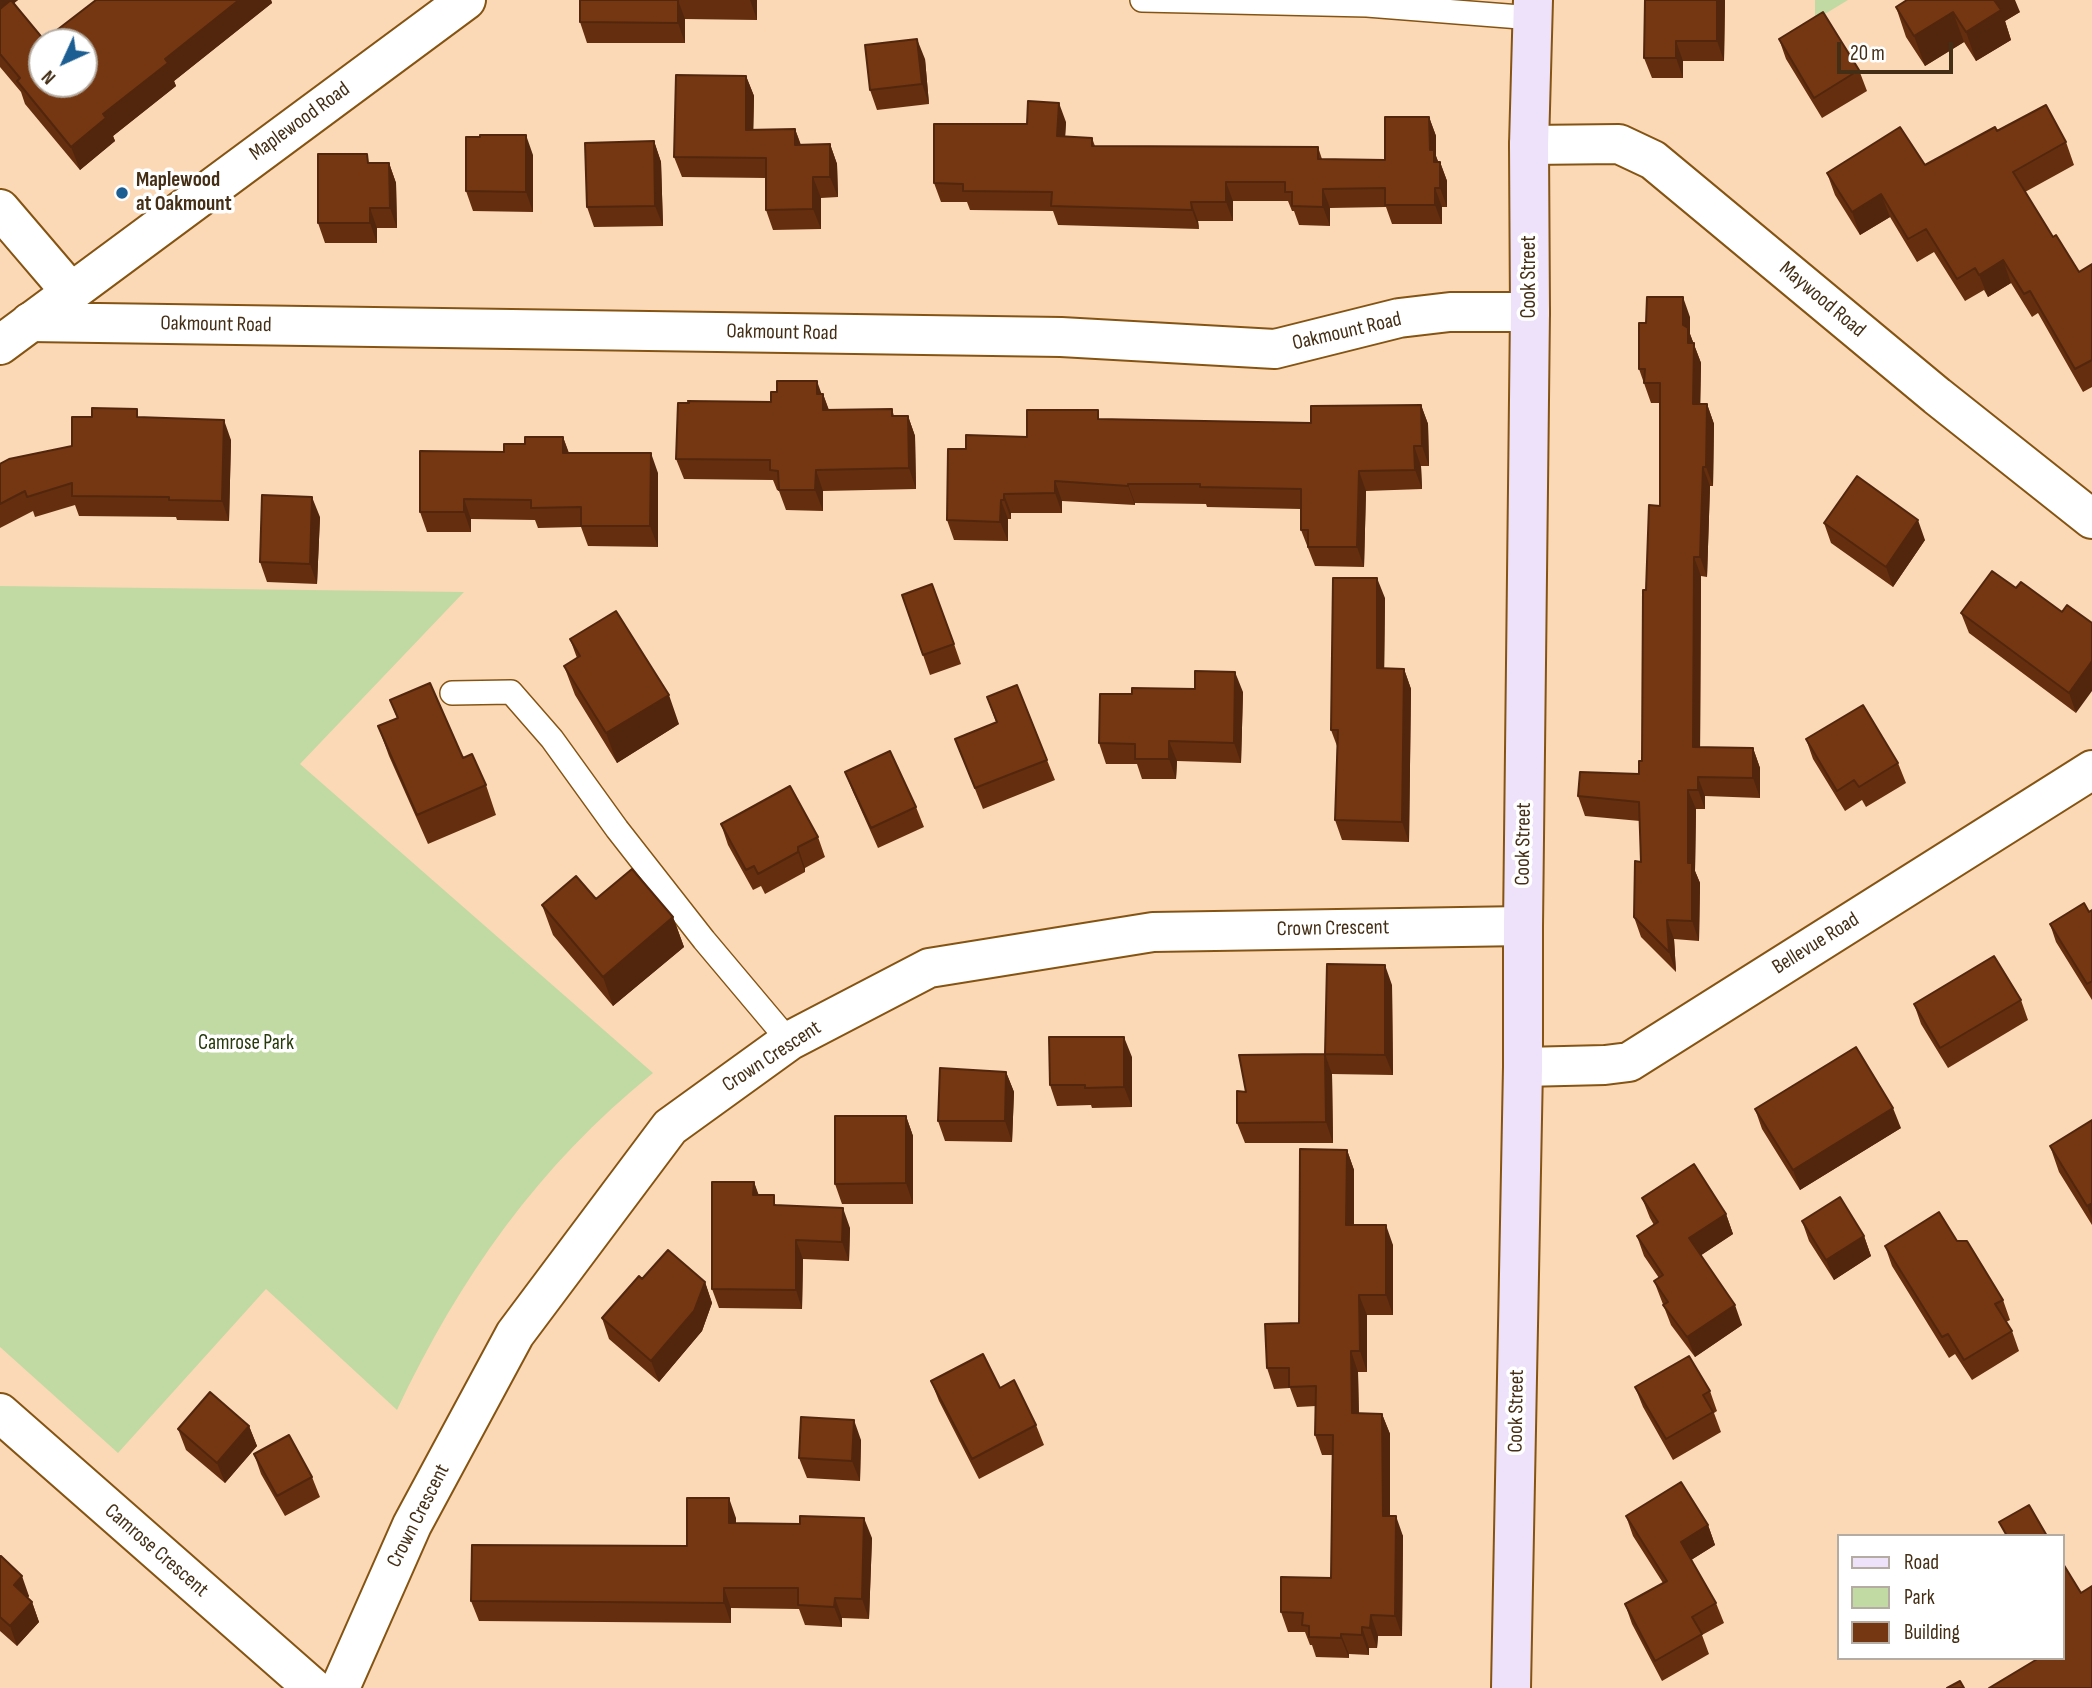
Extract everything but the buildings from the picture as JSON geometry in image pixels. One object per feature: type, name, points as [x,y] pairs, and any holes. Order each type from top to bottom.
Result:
[{"type":"main road","name":"Cook Street","points":[[1511,1688],[1524,1067],[1529,145],[1533,9]]},
{"type":"street","name":"Maplewood Road","points":[[0,345],[466,0]]},
{"type":"street","name":"Maywood Road","points":[[1529,145],[1619,144],[1653,160],[1937,396],[2092,519]]},
{"type":"street","points":[[0,209],[71,292]]},
{"type":"street","name":"Oakmount Road","points":[[30,322],[1047,336],[1275,349],[1399,318],[1450,312],[1530,312]]},
{"type":"street","name":"Bellevue Road","points":[[1524,1067],[1629,1062],[2092,770]]},
{"type":"street","name":"Crown Crescent","points":[[340,1688],[412,1525],[515,1334],[670,1127],[789,1041],[929,968],[1153,932],[1523,926]]},
{"type":"street","name":"Camrose Crescent","points":[[0,1413],[313,1688]]},
{"type":"lane","points":[[1142,0],[1533,9]]},
{"type":"lane","points":[[452,693],[511,692],[552,738],[617,829],[704,940],[789,1041]]},
{"type":"green space","points":[[1815,0],[1848,0],[1815,20]]},
{"type":"green space","name":"Camrose Park","points":[[0,586],[464,592],[300,764],[653,1073],[573,1146],[505,1226],[447,1314],[397,1410],[266,1289],[118,1453],[0,1347]]},
{"type":"place","name":"Maplewood at Oakmount","points":[[122,193]]}]
